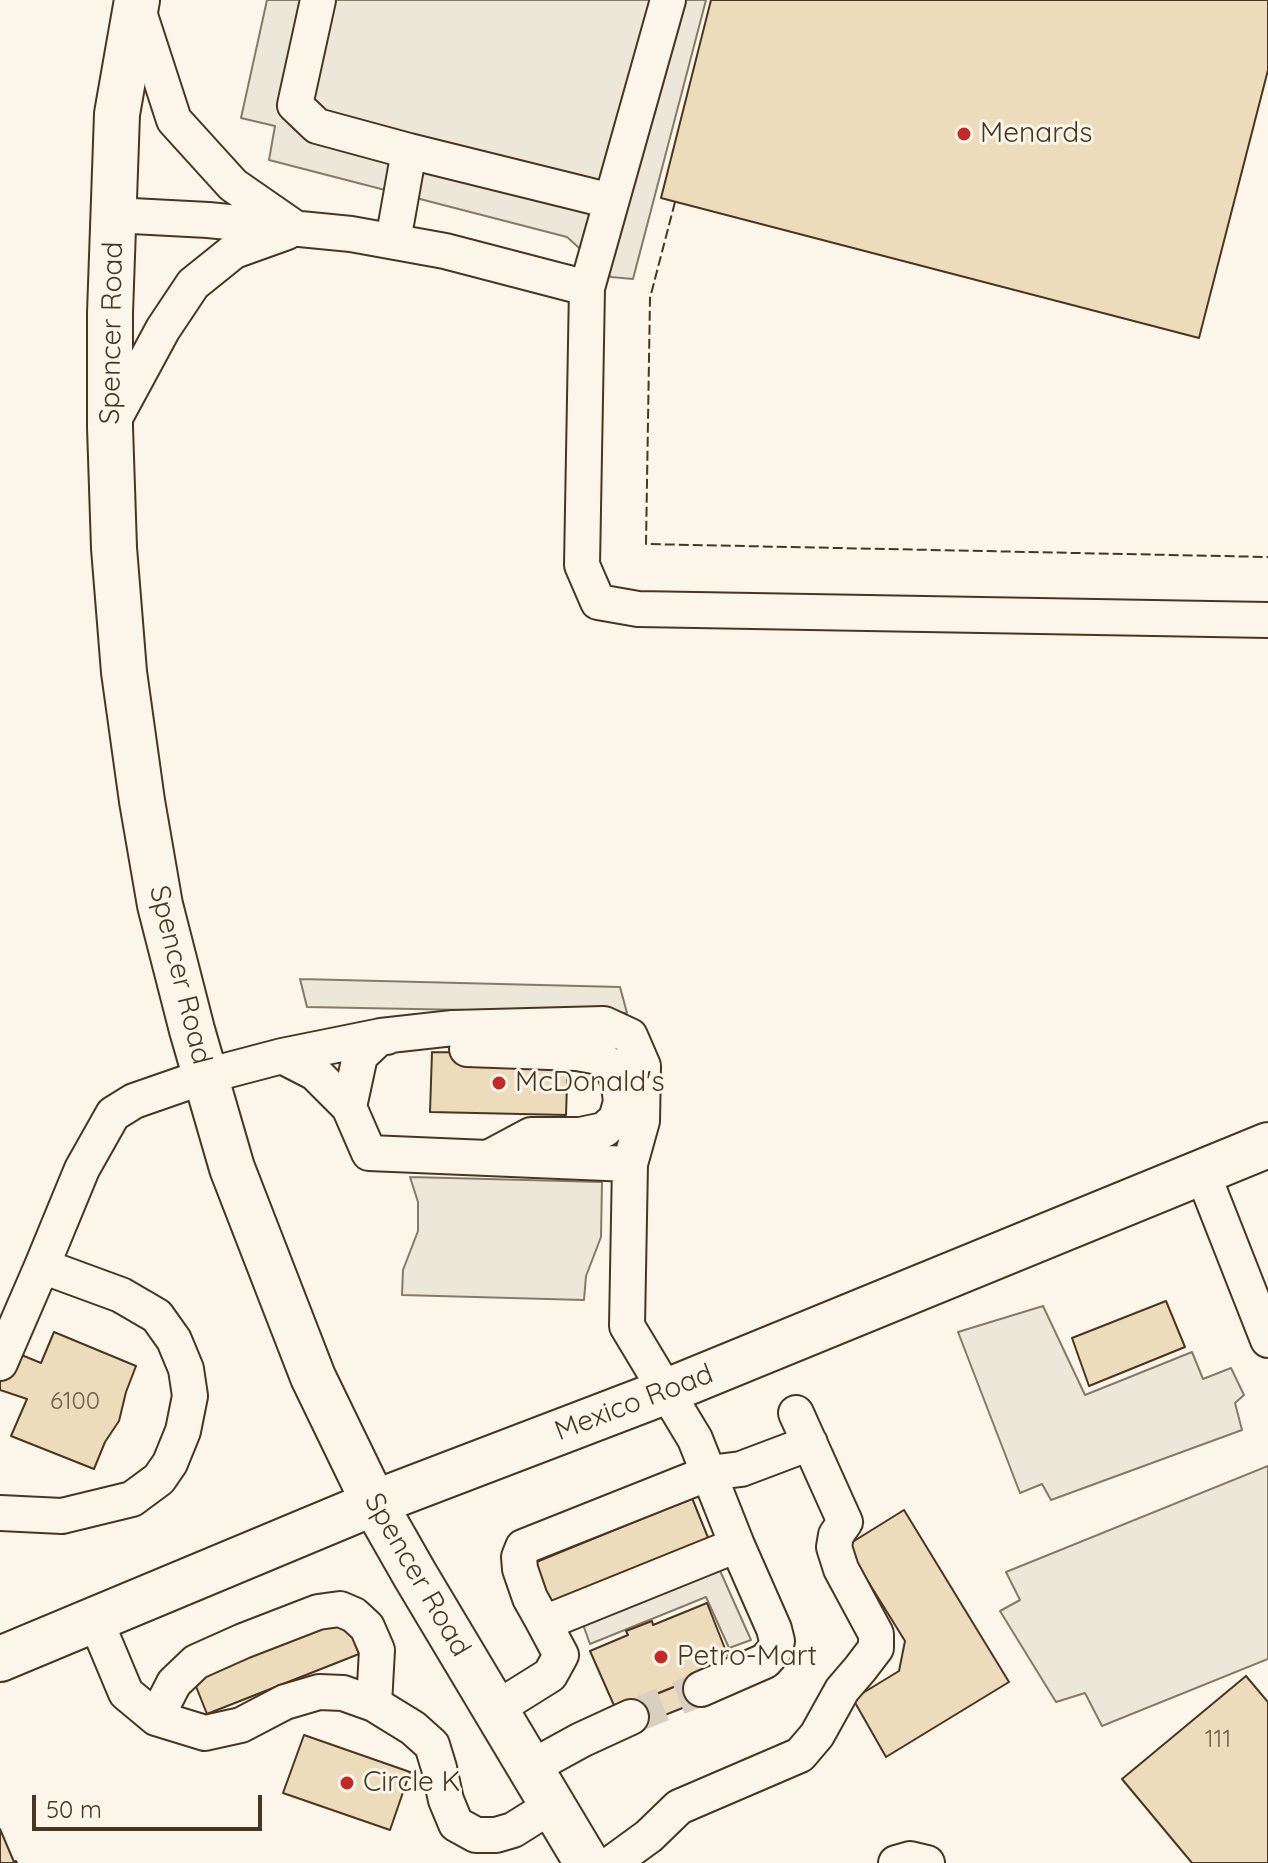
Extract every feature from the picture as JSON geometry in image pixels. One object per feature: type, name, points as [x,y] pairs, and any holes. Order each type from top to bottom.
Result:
[{"type":"main road","name":"Spencer Road","points":[[136,2],[117,114],[110,313],[110,427],[114,548],[124,672],[160,905],[232,1168],[313,1377],[374,1503],[587,1863]]},
{"type":"main road","name":"Mexico Road","points":[[2,1651],[95,1619],[374,1503],[667,1391],[1268,1145]]},
{"type":"lane","points":[[318,0],[295,105],[317,126],[611,201]]},
{"type":"lane","points":[[668,0],[587,288],[582,565],[598,602],[638,609],[1268,620]]},
{"type":"lane","points":[[136,2],[174,120],[233,185],[295,229]]},
{"type":"lane","points":[[393,241],[409,151]]},
{"type":"lane","points":[[113,215],[208,220],[351,234],[445,251],[587,288]]},
{"type":"lane","points":[[110,427],[163,329],[193,284],[234,251],[295,229]]},
{"type":"lane","points":[[0,1363],[82,1169],[113,1114],[134,1101],[206,1076],[282,1056],[381,1036],[453,1028],[604,1024],[630,1036],[643,1066],[642,1121],[627,1143],[627,1326],[695,1439],[777,1641],[774,1651],[765,1661],[701,1689]]},
{"type":"lane","points":[[349,1107],[360,1056],[381,1036]]},
{"type":"lane","points":[[282,1056],[315,1073],[349,1107],[369,1153],[488,1158],[627,1143]]},
{"type":"lane","points":[[1202,1172],[1268,1340]]},
{"type":"lane","points":[[0,1513],[62,1516],[132,1499],[159,1479],[170,1463],[183,1431],[190,1396],[186,1369],[174,1340],[157,1316],[121,1295],[42,1266]]},
{"type":"lane","points":[[494,1710],[550,1675],[561,1655],[530,1598],[520,1569],[519,1557],[523,1547],[709,1473],[741,1469],[803,1428],[845,1522],[836,1535],[834,1547],[841,1569],[876,1634],[876,1648],[842,1690],[817,1735],[800,1755],[679,1807],[649,1836],[612,1863]]},
{"type":"lane","points":[[544,1623],[737,1545]]},
{"type":"lane","points":[[156,1718],[174,1683],[196,1662],[318,1612],[340,1609],[354,1615],[367,1627],[377,1650],[374,1704]]},
{"type":"lane","points":[[95,1619],[126,1693],[156,1718],[205,1733],[241,1725],[285,1702],[319,1692],[343,1693],[374,1704],[413,1728],[432,1745],[446,1800],[456,1824],[476,1835],[496,1835],[513,1830],[553,1805]]},
{"type":"lane","points":[[530,1768],[631,1717]]},
{"type":"lane","points":[[896,1863],[910,1859],[927,1863]]},
{"type":"shaded area","points":[[267,0],[706,0],[633,279],[611,277],[567,237],[269,160],[275,126],[241,118]]},
{"type":"shaded area","points":[[300,979],[620,987],[627,1013],[307,1007]]},
{"type":"shaded area","points":[[410,1177],[602,1182],[601,1237],[586,1276],[584,1300],[402,1295],[403,1270],[418,1231],[418,1202]]},
{"type":"shaded area","points":[[1043,1306],[1085,1395],[1192,1352],[1203,1379],[1231,1368],[1244,1395],[1235,1403],[1242,1430],[1051,1500],[1042,1484],[1020,1493],[958,1332]]},
{"type":"shaded area","points":[[1268,1466],[1268,1659],[1102,1726],[1085,1693],[1056,1702],[1000,1611],[1020,1600],[1006,1572]]},
{"type":"shaded area","points":[[717,1564],[751,1640],[729,1648],[706,1597],[590,1644],[581,1619]]},
{"type":"building","name":"Menards","points":[[711,0],[1268,0],[1268,70],[1199,338],[661,198]]},
{"type":"building","name":"McDonald's","points":[[432,1052],[568,1054],[566,1115],[430,1112]]},
{"type":"building","points":[[1166,1301],[1185,1347],[1089,1386],[1072,1338]]},
{"type":"building","points":[[54,1332],[136,1366],[119,1421],[105,1442],[94,1469],[11,1436],[27,1399],[0,1390],[0,1365],[7,1349],[41,1363]]},
{"type":"building","name":"Petro-Mart","points":[[692,1498],[709,1540],[550,1604],[534,1563]]},
{"type":"building","points":[[904,1510],[1009,1682],[886,1757],[853,1699],[899,1671],[905,1641],[846,1546]]},
{"type":"building","name":"Petro-Mart","points":[[707,1603],[731,1664],[616,1710],[590,1651],[628,1635],[626,1631],[652,1621],[653,1625]]},
{"type":"building","points":[[345,1618],[359,1654],[207,1714],[193,1679]]},
{"type":"building","points":[[1246,1676],[1268,1702],[1268,1863],[1192,1863],[1122,1779]]},
{"type":"building","points":[[696,1678],[705,1699],[635,1727],[627,1706]]},
{"type":"building","name":"Circle K","points":[[304,1735],[410,1772],[390,1830],[283,1793]]},
{"type":"building","points":[[0,1829],[14,1862],[17,1863],[0,1863]]},
{"type":"tunnel","points":[[631,1717],[701,1689]]},
{"type":"fence","points":[[675,202],[650,298],[646,544],[1268,557]]},
{"type":"place","name":"Menards","points":[[964,134]]},
{"type":"place","name":"McDonald's","points":[[499,1083]]},
{"type":"place","name":"Petro-Mart","points":[[661,1657]]},
{"type":"place","name":"Circle K","points":[[347,1783]]}]
